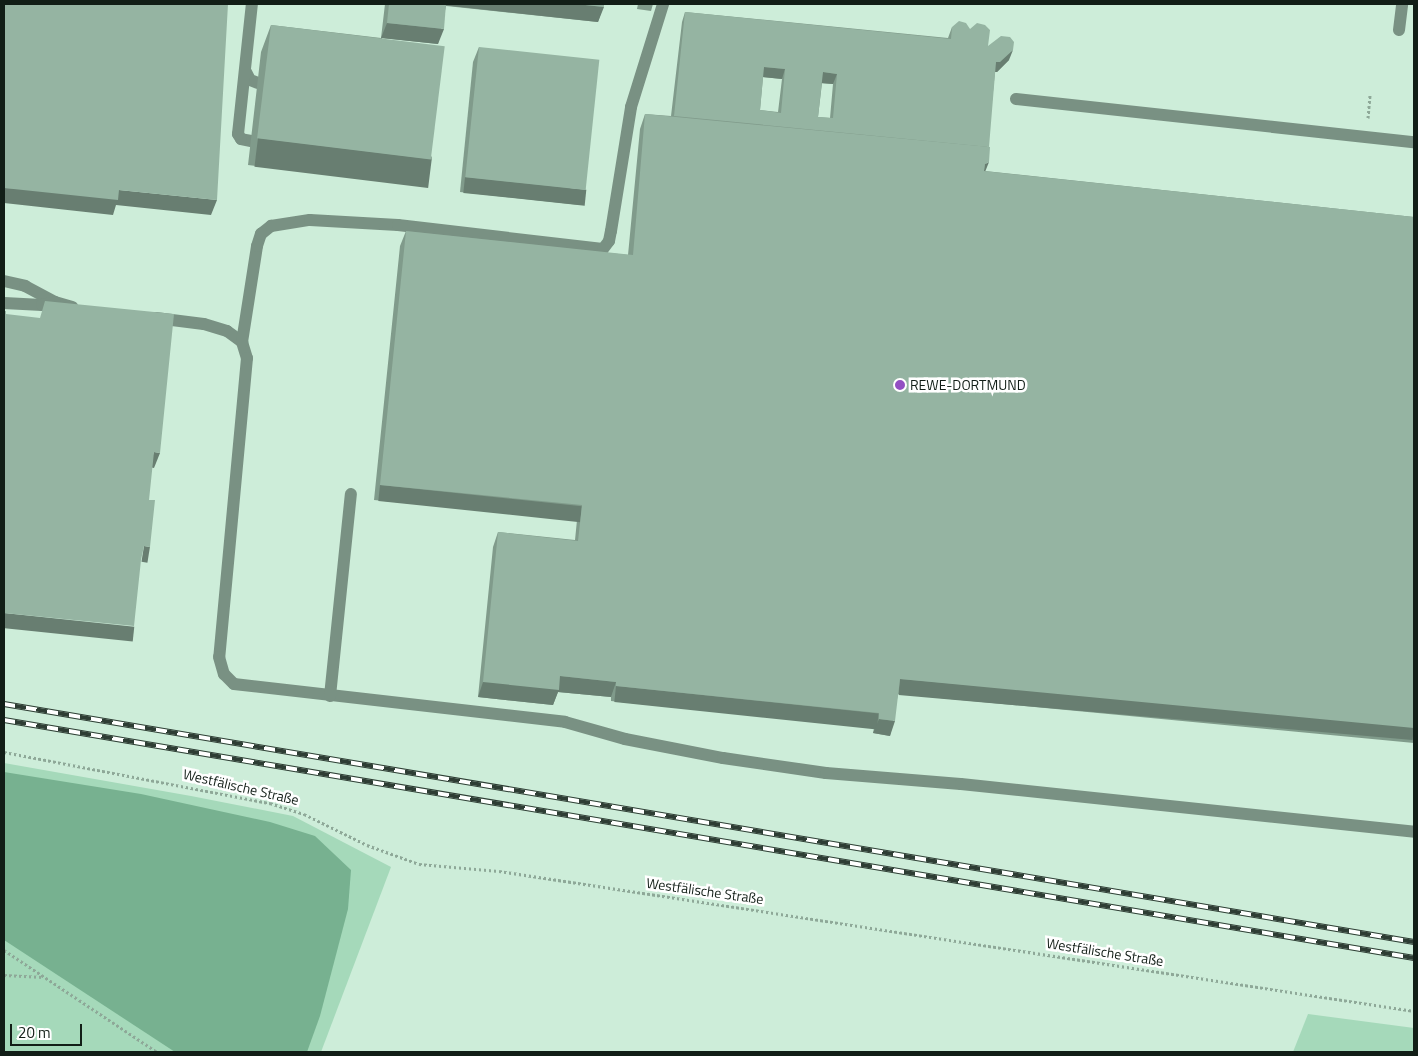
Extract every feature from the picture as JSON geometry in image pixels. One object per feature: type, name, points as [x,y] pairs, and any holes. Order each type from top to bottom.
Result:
[{"type":"lane","points":[[251,141],[241,139],[238,134],[240,93],[246,72],[252,4]]},
{"type":"lane","points":[[663,4],[630,107],[612,231],[609,241],[603,248],[398,225],[310,220],[272,226],[261,234],[257,246],[242,342],[247,358],[219,657],[224,674],[234,684],[564,722],[634,741],[723,758],[826,772],[961,784],[1414,832]]},
{"type":"lane","points":[[1399,30],[1402,4]]},
{"type":"lane","points":[[246,72],[250,80],[258,83]]},
{"type":"lane","points":[[1016,99],[1414,142]]},
{"type":"lane","points":[[4,281],[25,286],[55,302],[82,309]]},
{"type":"lane","points":[[4,303],[42,305],[55,302]]},
{"type":"lane","points":[[138,316],[204,324],[227,331],[242,342]]},
{"type":"lane","points":[[330,696],[351,494]]},
{"type":"path","points":[[1370,94],[1368,119],[1371,119]]},
{"type":"path","name":"Westfälische Straße","points":[[4,752],[270,803],[304,814],[367,845],[419,864],[538,877],[1414,1012]]},
{"type":"path","points":[[4,950],[158,1052]]},
{"type":"path","points":[[4,975],[45,977]]},
{"type":"shaded area","points":[[4,763],[293,816],[391,867],[321,1052],[4,1052]]},
{"type":"shaded area","points":[[4,772],[141,794],[270,822],[315,836],[351,870],[348,909],[320,1016],[307,1052],[175,1052],[4,940]]},
{"type":"shaded area","points":[[1308,1014],[1414,1028],[1414,1052],[1293,1052]]},
{"type":"building","points":[[4,4],[228,4],[217,200],[119,190],[118,200],[4,188]]},
{"type":"building","points":[[389,4],[446,4],[444,29],[387,23]]},
{"type":"building","points":[[576,4],[604,4],[604,7]]},
{"type":"building","points":[[685,12],[951,39],[952,27],[959,21],[966,23],[970,29],[977,23],[985,25],[990,30],[988,46],[1001,36],[1010,37],[1014,42],[1013,50],[1000,62],[996,62],[989,147],[674,116]],"holes":[[[764,67],[785,69],[781,113],[760,110]],[[823,72],[837,74],[833,118],[818,117]]]},
{"type":"building","points":[[271,25],[445,46],[431,159],[257,138]]},
{"type":"building","points":[[479,47],[599,60],[586,190],[465,177]]},
{"type":"building","name":"REWE-DORTMUND","points":[[645,114],[990,147],[989,162],[985,164],[984,171],[1414,217],[1414,728],[900,679],[895,721],[879,719],[879,713],[616,686],[616,682],[560,676],[559,690],[483,682],[498,532],[578,541],[582,505],[380,485],[406,231],[633,255]]},
{"type":"building","points":[[45,301],[174,314],[160,453],[154,452],[149,500],[155,500],[150,547],[144,546],[141,560],[134,626],[4,613],[4,311],[6,311],[6,314],[40,318]]},
{"type":"railway","points":[[4,704],[1414,942]]},
{"type":"railway","points":[[4,720],[1414,958]]},
{"type":"place","name":"REWE-DORTMUND","points":[[900,385]]}]
